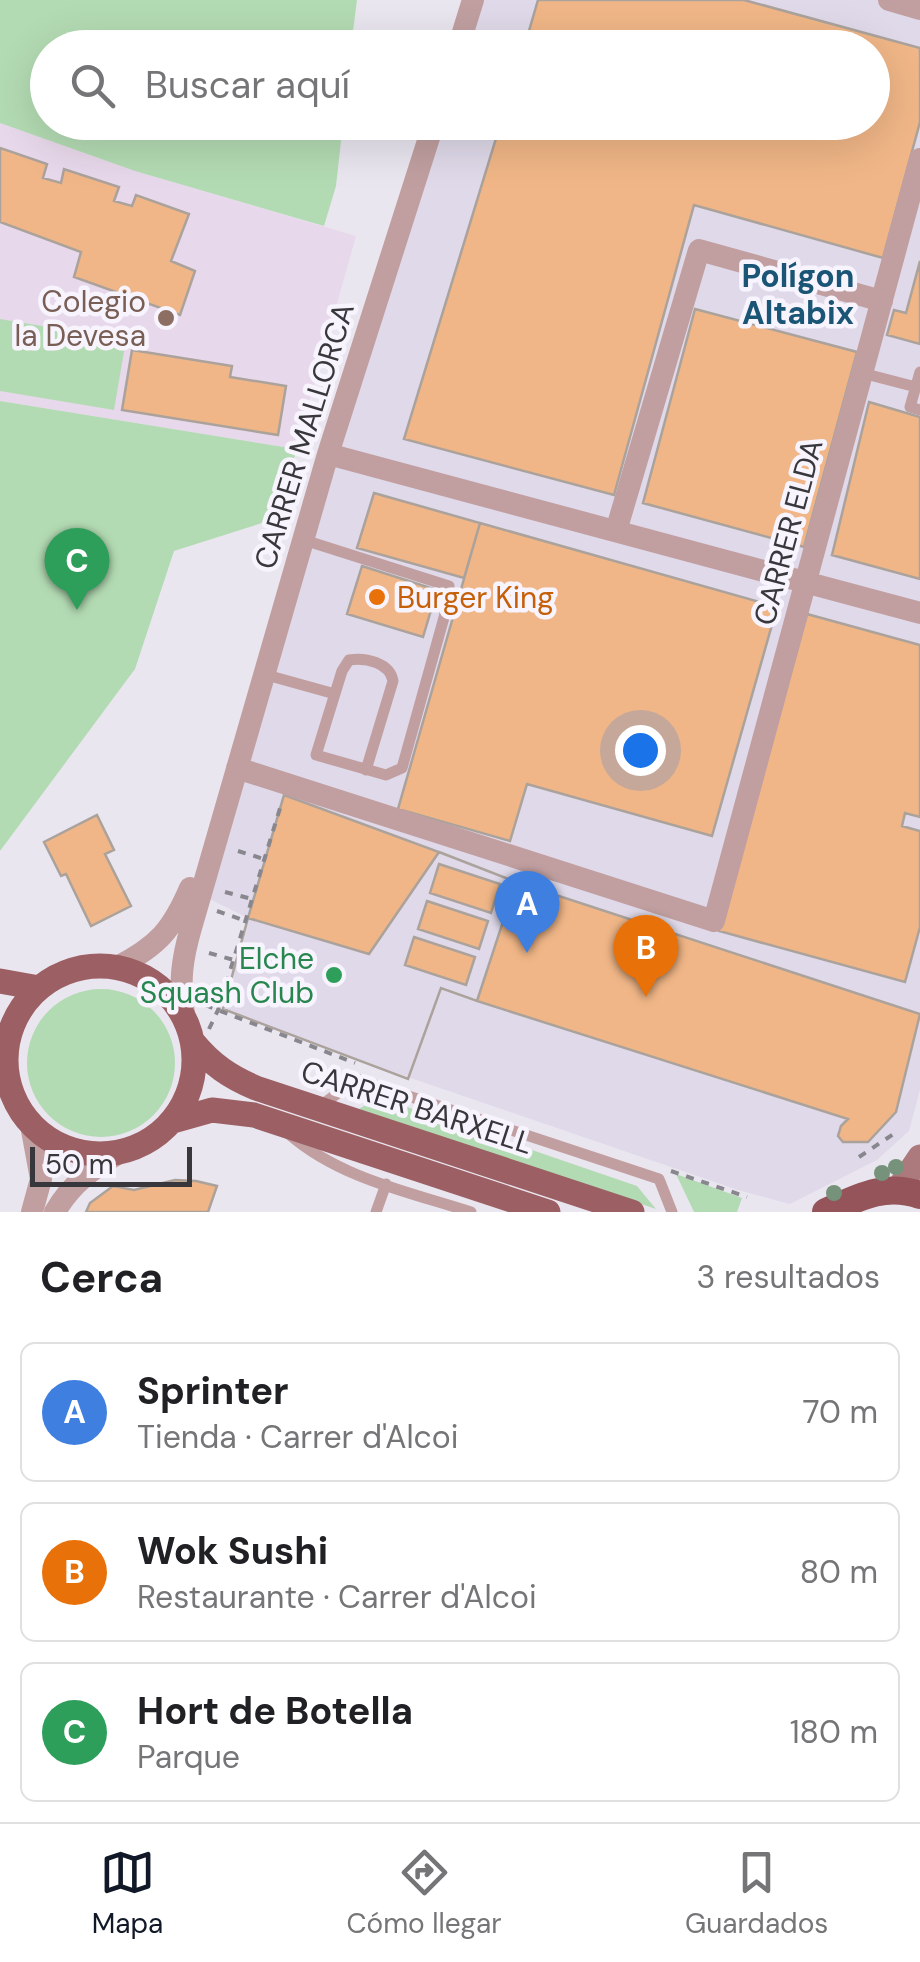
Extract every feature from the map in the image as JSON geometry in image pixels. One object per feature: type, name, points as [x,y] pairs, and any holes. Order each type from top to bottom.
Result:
[{"type":"highway","points":[[826,1212],[863,1196],[910,1192]]},
{"type":"main road","points":[[117,966],[157,984],[201,1036],[190,1090],[172,1121],[146,1143],[119,1153],[69,1149],[31,1124],[14,1098],[3,1065],[7,1044],[18,1014],[39,988],[55,977],[84,967],[117,966]]},
{"type":"main road","points":[[0,980],[39,988]]},
{"type":"main road","name":"CARRER BARXELL","points":[[201,1036],[210,1062],[230,1077],[632,1212]]},
{"type":"main road","name":"CARRER BARXELL","points":[[172,1121],[212,1110],[254,1114],[548,1212]]},
{"type":"main road","points":[[910,1192],[920,1157]]},
{"type":"street","points":[[464,30],[474,0]]},
{"type":"street","points":[[889,0],[920,8]]},
{"type":"street","name":"CARRER MALLORCA","points":[[184,1014],[180,966],[328,454],[428,140]]},
{"type":"street","name":"CARRER ELDA","points":[[236,768],[714,921],[882,300],[916,193],[920,159]]},
{"type":"street","points":[[616,531],[698,250],[882,300]]},
{"type":"street","points":[[328,454],[920,613]]},
{"type":"street","name":"CARRER MALLORCA","points":[[117,966],[160,941],[178,916],[211,841],[236,768]]},
{"type":"street","points":[[31,1124],[41,1179],[32,1212]]},
{"type":"street","points":[[56,1212],[70,1188],[90,1170],[119,1153]]},
{"type":"lane","points":[[920,372],[910,407],[920,410]]},
{"type":"lane","points":[[862,374],[916,387]]},
{"type":"lane","points":[[303,539],[450,586],[402,768],[386,774],[366,770],[316,755],[342,671],[349,660],[360,658],[386,667],[393,681],[366,770]]},
{"type":"lane","points":[[264,674],[334,694]]},
{"type":"lane","points":[[319,1108],[357,1079],[658,1179],[672,1212]]},
{"type":"lane","points":[[275,1121],[325,1161],[471,1212]]},
{"type":"lane","points":[[376,1212],[386,1184]]},
{"type":"path","points":[[201,1036],[218,1010],[285,790]]},
{"type":"path","points":[[238,851],[264,859]]},
{"type":"path","points":[[225,892],[252,899]]},
{"type":"path","points":[[215,911],[246,921]]},
{"type":"path","points":[[200,950],[234,960]]},
{"type":"path","points":[[859,1157],[898,1132]]},
{"type":"shaded area","points":[[473,0],[920,0],[920,1090],[909,1131],[877,1160],[790,1204],[738,1190],[361,1061],[223,1009],[248,918],[201,895],[429,140],[890,140],[890,30],[463,30]]},
{"type":"shaded area","name":"Colegio la Devesa","points":[[0,123],[30,134],[30,140],[48,140],[135,171],[356,236],[296,449],[0,401]]},
{"type":"green space","points":[[0,0],[357,0],[353,30],[30,30],[30,134],[0,123]]},
{"type":"green space","points":[[48,140],[341,140],[336,186],[324,226],[135,171]]},
{"type":"green space","points":[[0,319],[126,340],[114,410],[0,391]]},
{"type":"green space","points":[[0,401],[296,449],[284,516],[174,551],[135,669],[0,851]]},
{"type":"green space","points":[[101,989],[129,994],[154,1010],[170,1035],[175,1063],[170,1091],[154,1116],[129,1132],[101,1137],[73,1132],[48,1116],[32,1091],[27,1063],[32,1035],[48,1010],[73,994]]},
{"type":"green space","points":[[378,1097],[637,1186],[656,1209],[359,1109]]},
{"type":"green space","points":[[676,1174],[742,1198],[737,1212],[694,1212]]},
{"type":"building","points":[[538,0],[744,0],[854,30],[529,30]]},
{"type":"building","points":[[890,40],[920,48],[920,122],[883,258],[694,205],[614,495],[404,439],[495,140],[890,140]]},
{"type":"building","points":[[0,148],[47,164],[43,178],[61,183],[64,169],[119,187],[114,201],[132,206],[136,195],[189,214],[171,261],[195,271],[180,315],[74,277],[81,252],[0,222]]},
{"type":"building","points":[[920,261],[920,344],[887,335],[894,310],[906,313]]},
{"type":"building","points":[[695,309],[857,352],[804,547],[643,503]]},
{"type":"building","points":[[132,350],[232,366],[230,377],[286,386],[278,435],[122,410]]},
{"type":"building","points":[[869,402],[920,417],[920,579],[832,555]]},
{"type":"building","points":[[374,493],[480,523],[464,578],[357,548]]},
{"type":"building","points":[[480,523],[777,607],[712,836],[527,784],[510,841],[398,809]]},
{"type":"building","points":[[362,566],[437,590],[423,637],[347,614]]},
{"type":"building","points":[[807,614],[920,645],[920,817],[905,813],[902,826],[920,831],[920,927],[905,982],[719,931]]},
{"type":"building","points":[[284,795],[439,852],[369,954],[248,918]]},
{"type":"building","points":[[97,815],[114,850],[105,854],[131,906],[91,926],[66,874],[61,876],[44,842]]},
{"type":"building","name":"Elche Squash Club","points":[[439,852],[516,882],[477,1001],[441,988],[408,1079],[223,1009],[248,918],[369,954]],"holes":[[[439,864],[500,884],[491,913],[430,893]],[[427,901],[488,921],[479,949],[418,929]],[[414,937],[475,957],[466,985],[405,965]]]},
{"type":"building","name":"Elche Squash Club","points":[[439,852],[516,882],[477,1001],[441,988],[408,1079],[223,1009],[248,918],[369,954]]},
{"type":"building","points":[[516,882],[920,1014],[896,1112],[868,1142],[843,1142],[838,1136],[848,1119],[477,1001]]},
{"type":"building","points":[[175,1180],[217,1186],[208,1212],[86,1212],[90,1203],[113,1186],[134,1190]]},
{"type":"place","name":"Colegio la Devesa","points":[[166,318]]},
{"type":"place","name":"Burger King","points":[[377,597]]},
{"type":"place","name":"Hort de Botella","points":[[77,610]]},
{"type":"place","name":"Sprinter","points":[[527,953]]},
{"type":"place","name":"Elche Squash Club","points":[[334,975]]},
{"type":"place","name":"Wok Sushi","points":[[646,997]]},
{"type":"district","name":"Polígon Altabix","points":[[798,294]]}]
